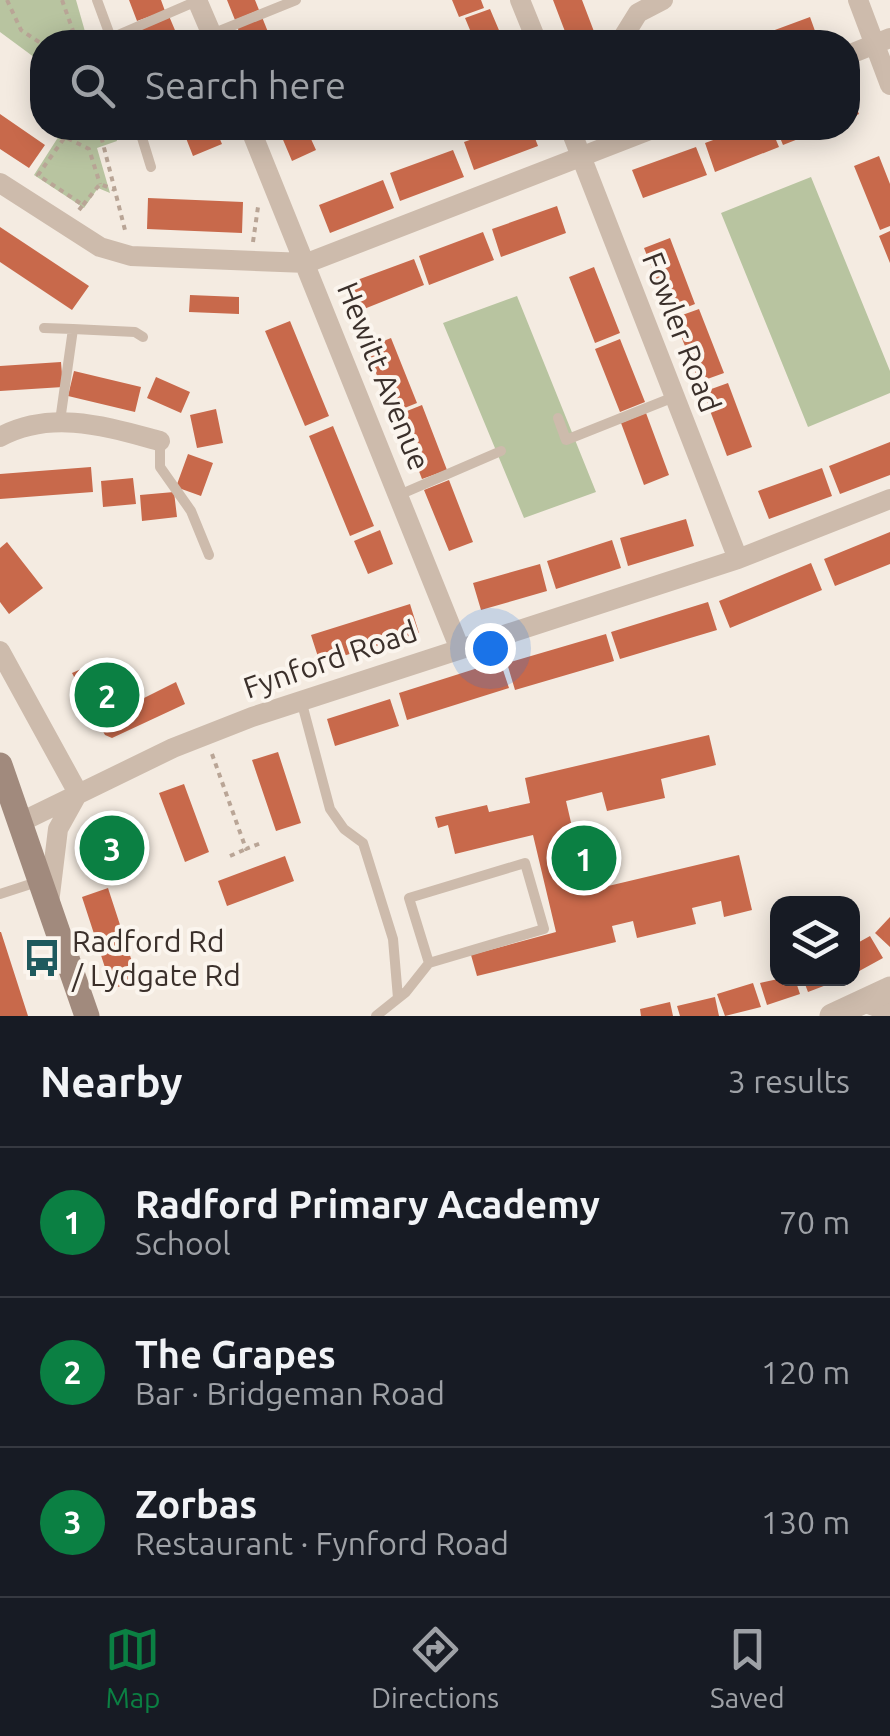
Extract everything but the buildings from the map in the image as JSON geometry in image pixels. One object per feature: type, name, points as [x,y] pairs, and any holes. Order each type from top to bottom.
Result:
[{"type":"main road","points":[[0,765],[82,1015]]},
{"type":"street","points":[[520,0],[532,30]]},
{"type":"street","points":[[627,30],[638,13],[664,0]]},
{"type":"street","points":[[858,0],[882,41],[890,85]]},
{"type":"street","points":[[197,1],[210,30]]},
{"type":"street","name":"Hewitt Avenue","points":[[255,140],[459,647]]},
{"type":"street","name":"Fowler Road","points":[[575,140],[738,559]]},
{"type":"street","points":[[0,182],[100,247],[131,256],[306,263],[623,140]]},
{"type":"street","points":[[0,437],[60,421],[88,423],[160,440]]},
{"type":"street","name":"Fynford Road","points":[[21,822],[205,736],[301,699],[738,559],[890,499]]},
{"type":"street","points":[[0,650],[78,793],[58,829],[48,907]]},
{"type":"street","points":[[832,1016],[878,1007],[890,989]]},
{"type":"lane","points":[[97,0],[108,30]]},
{"type":"lane","points":[[230,30],[296,0]]},
{"type":"lane","points":[[134,30],[197,1]]},
{"type":"lane","points":[[143,140],[151,167]]},
{"type":"lane","points":[[44,328],[135,332],[143,338]]},
{"type":"lane","points":[[60,421],[73,329]]},
{"type":"lane","points":[[558,418],[566,440],[675,396]]},
{"type":"lane","points":[[160,440],[160,467],[191,512],[209,555]]},
{"type":"lane","points":[[399,495],[501,451]]},
{"type":"lane","points":[[301,699],[330,809],[344,829],[363,843],[394,940],[398,998]]},
{"type":"lane","points":[[376,1016],[398,998],[429,962],[544,929],[524,864],[409,898],[429,962]]},
{"type":"lane","points":[[0,894],[40,881]]},
{"type":"path","points":[[9,0],[21,30],[30,36]]},
{"type":"path","points":[[62,0],[73,30]]},
{"type":"path","points":[[63,140],[38,174],[84,205]]},
{"type":"path","points":[[71,140],[89,149],[100,184]]},
{"type":"path","points":[[102,140],[131,256]]},
{"type":"path","points":[[92,156],[106,152]]},
{"type":"path","points":[[250,262],[264,162]]},
{"type":"path","points":[[100,184],[115,190]]},
{"type":"path","points":[[66,225],[100,184]]},
{"type":"path","points":[[205,736],[246,849]]},
{"type":"path","points":[[230,856],[262,844]]},
{"type":"green space","points":[[0,0],[76,0],[85,30],[30,30],[30,54],[0,32]]},
{"type":"green space","points":[[56,140],[117,140],[97,148],[110,193],[98,188],[84,208],[34,175]]},
{"type":"green space","points":[[811,177],[890,371],[890,393],[808,427],[721,213]]},
{"type":"green space","points":[[517,296],[596,492],[524,518],[443,323]]},
{"type":"place","name":"The Grapes","points":[[107,695]]},
{"type":"place","name":"Zorbas","points":[[112,848]]},
{"type":"place","name":"Radford Primary Academy","points":[[584,858]]},
{"type":"place","name":"Radford Rd / Lydgate Rd","points":[[42,958]]}]
